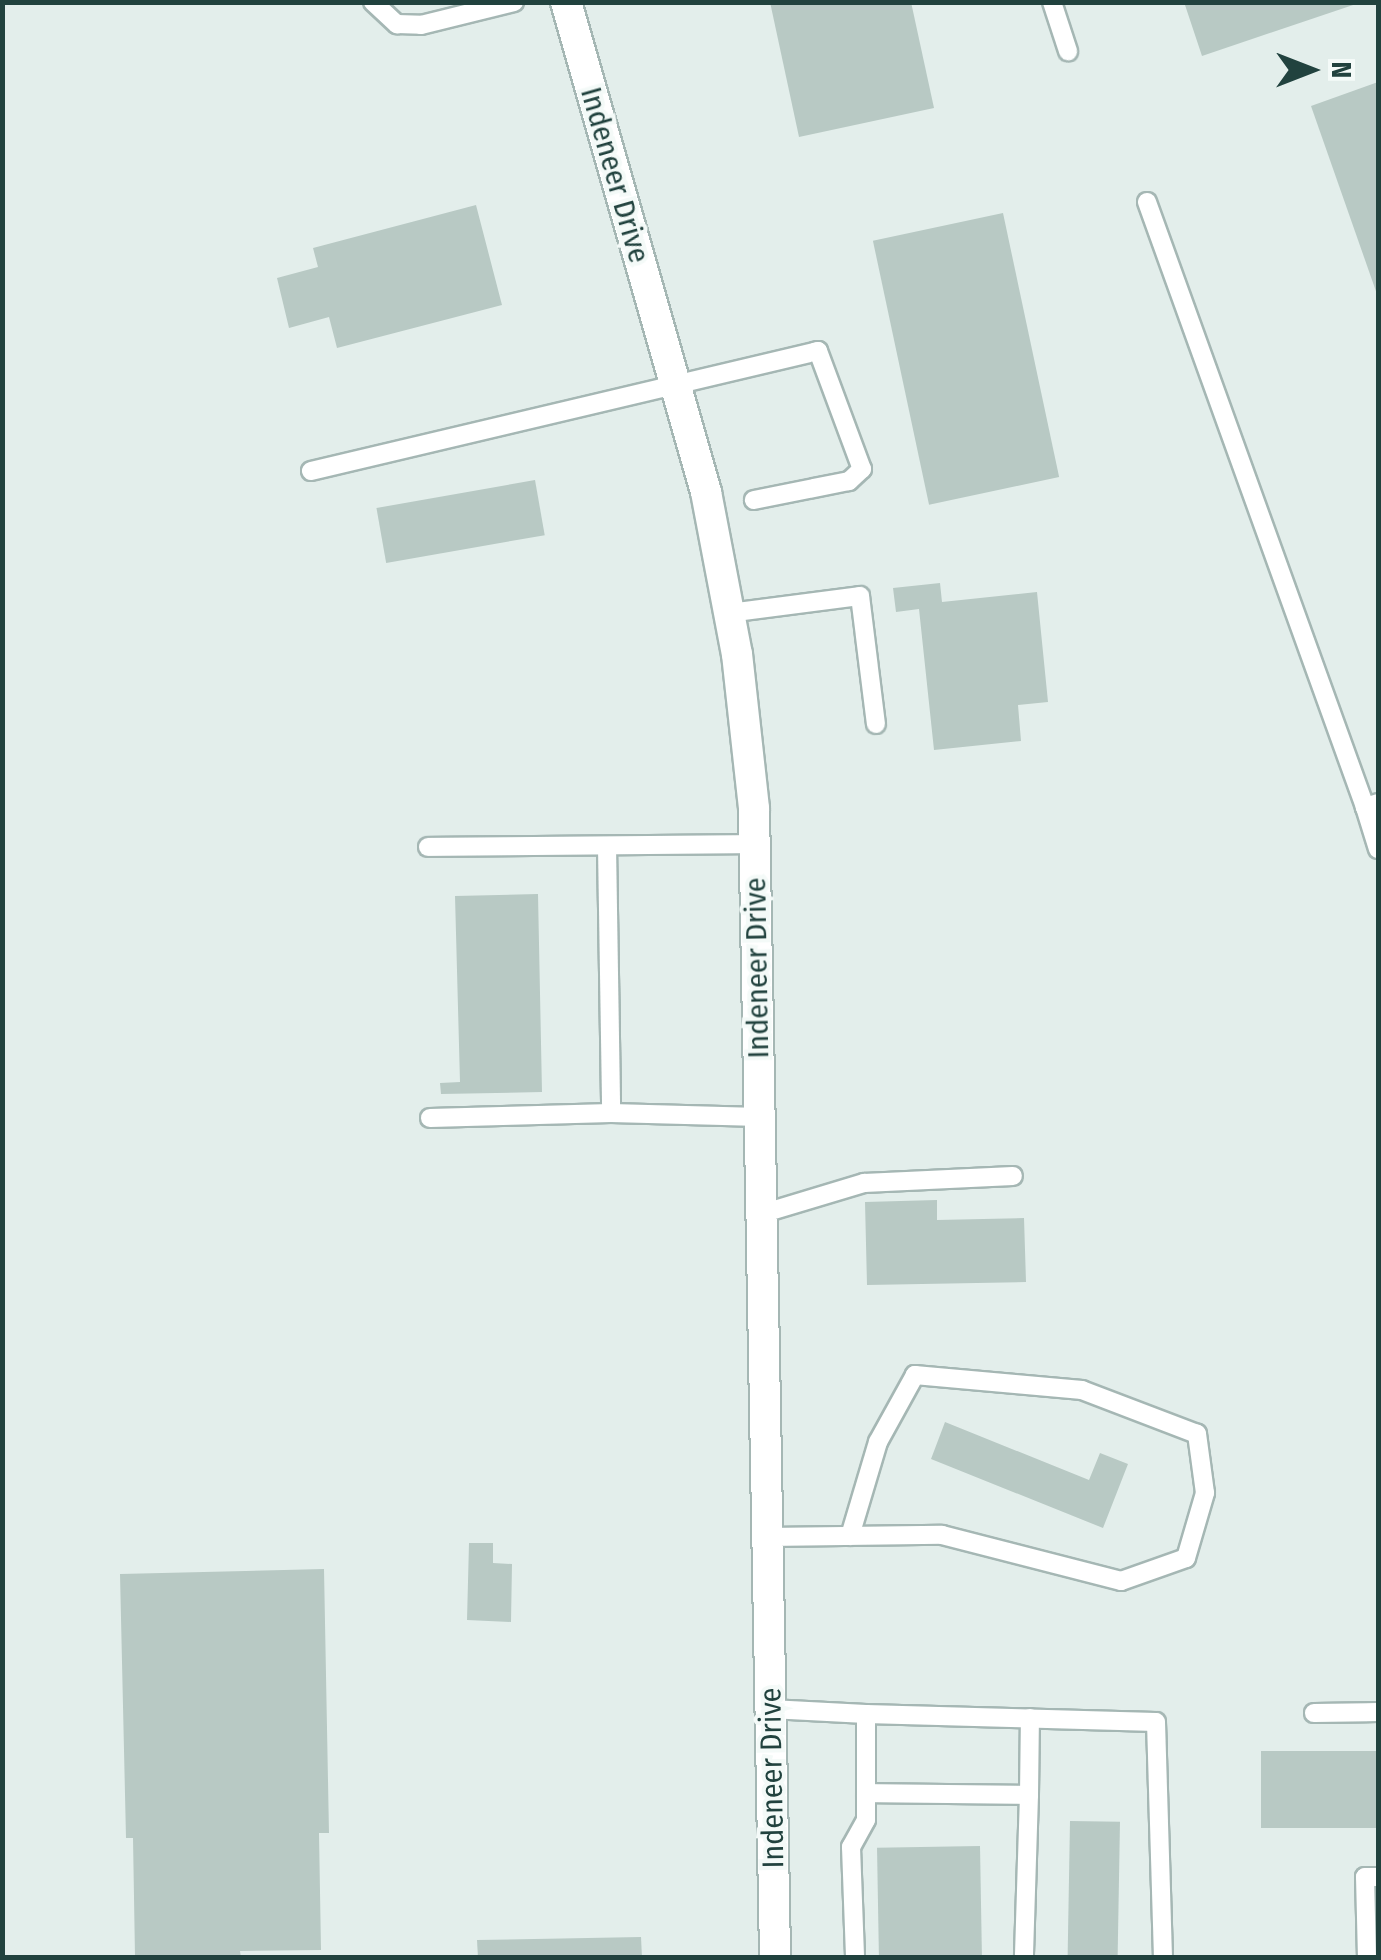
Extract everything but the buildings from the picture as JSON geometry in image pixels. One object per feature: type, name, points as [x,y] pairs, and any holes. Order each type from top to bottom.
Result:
[{"type":"street","name":"Indeneer Drive","points":[[566,2],[706,492],[740,673],[754,844],[775,1958]]},
{"type":"lane","points":[[372,2],[396,24],[421,25],[514,2]]},
{"type":"lane","points":[[1052,2],[1068,51]]},
{"type":"lane","points":[[1147,202],[1372,805],[1378,849]]},
{"type":"lane","points":[[312,471],[818,351],[862,469],[849,481],[754,500]]},
{"type":"lane","points":[[729,613],[860,596],[876,724]]},
{"type":"lane","points":[[428,847],[754,844]]},
{"type":"lane","points":[[607,846],[611,1113]]},
{"type":"lane","points":[[430,1118],[611,1113],[760,1117]]},
{"type":"lane","points":[[761,1214],[864,1183],[1013,1176]]},
{"type":"lane","points":[[767,1537],[942,1535],[1121,1581],[1186,1558],[1205,1493],[1197,1434],[1082,1390],[915,1376],[878,1442],[850,1536]]},
{"type":"lane","points":[[770,1709],[1156,1722],[1163,1958]]},
{"type":"lane","points":[[1314,1713],[1378,1712]]},
{"type":"lane","points":[[855,1958],[851,1847],[866,1820],[866,1714]]},
{"type":"lane","points":[[1024,1958],[1030,1718]]},
{"type":"lane","points":[[866,1792],[1028,1794]]},
{"type":"lane","points":[[1367,1958],[1365,1878],[1378,1877]]}]
